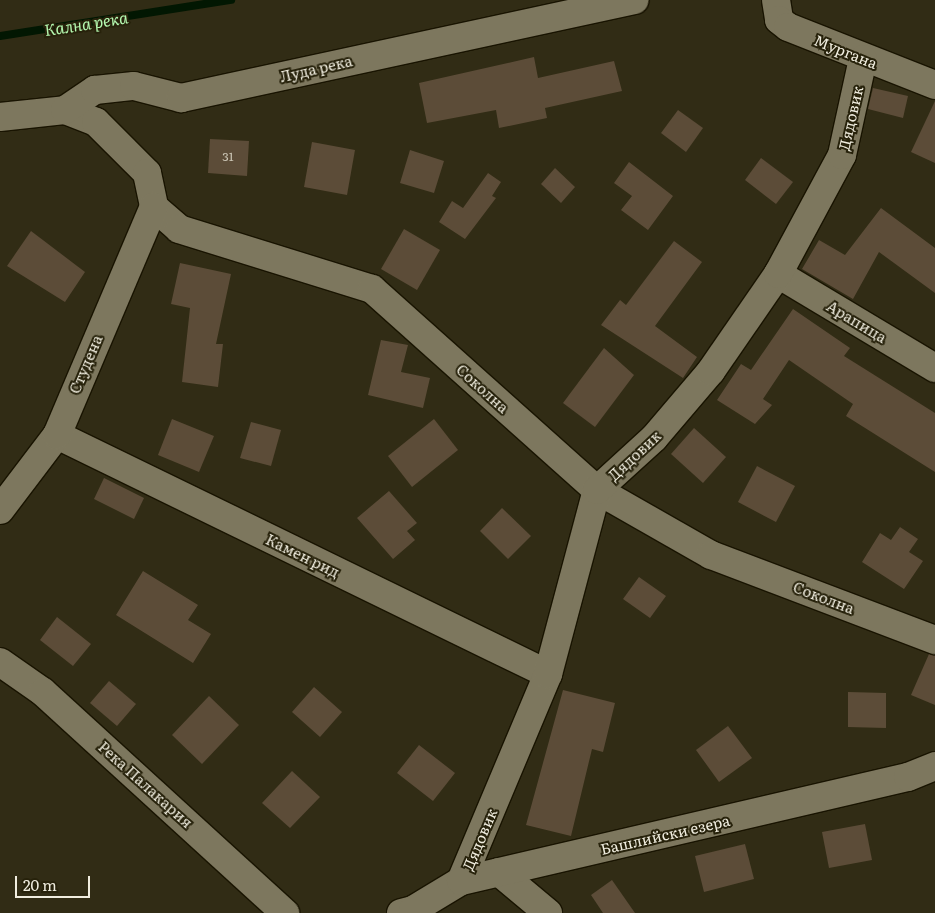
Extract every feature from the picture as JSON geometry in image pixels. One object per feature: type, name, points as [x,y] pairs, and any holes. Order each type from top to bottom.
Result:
[{"type":"street","name":"Луда река","points":[[0,117],[65,110],[96,90],[134,86],[181,98],[636,0]]},
{"type":"street","name":"Мургана","points":[[776,0],[779,20],[788,27],[863,59],[935,85]]},
{"type":"street","name":"Дядовик","points":[[461,880],[548,674],[597,490],[654,438],[711,372],[778,274],[842,155],[863,59]]},
{"type":"street","points":[[65,110],[96,122],[146,173],[154,207]]},
{"type":"street","name":"Студена","points":[[0,510],[57,435],[154,207]]},
{"type":"street","name":"Соколна","points":[[154,207],[179,229],[372,289],[597,490],[711,555],[935,640]]},
{"type":"street","name":"Арапица","points":[[778,274],[935,368]]},
{"type":"street","name":"Камен рид","points":[[57,435],[548,674]]},
{"type":"street","name":"Река Палакария","points":[[0,662],[43,692],[285,913]]},
{"type":"street","name":"Башлийски езера","points":[[401,913],[413,910],[461,880],[908,777],[935,766]]},
{"type":"street","points":[[499,872],[548,913]]},
{"type":"building","points":[[534,57],[538,78],[614,61],[622,91],[545,108],[547,118],[499,128],[496,110],[427,123],[419,83]]},
{"type":"building","points":[[873,88],[908,96],[903,118],[868,109]]},
{"type":"building","points":[[935,101],[935,163],[911,152]]},
{"type":"building","points":[[678,110],[703,128],[686,152],[661,133]]},
{"type":"building","points":[[210,139],[249,141],[247,176],[208,173]]},
{"type":"building","points":[[312,142],[355,150],[347,195],[304,187]]},
{"type":"building","points":[[410,150],[444,161],[434,193],[400,183]]},
{"type":"building","points":[[761,158],[793,182],[776,204],[745,180]]},
{"type":"building","points":[[629,162],[673,196],[648,230],[621,210],[632,196],[614,183]]},
{"type":"building","points":[[555,168],[575,187],[561,203],[541,184]]},
{"type":"building","points":[[488,173],[501,182],[492,196],[496,198],[465,239],[439,222],[452,201],[463,208]]},
{"type":"building","points":[[881,208],[935,248],[935,293],[879,252],[853,299],[802,269],[819,240],[845,255]]},
{"type":"building","points":[[404,229],[440,250],[417,290],[381,269]]},
{"type":"building","points":[[31,231],[85,272],[65,302],[7,266]]},
{"type":"building","points":[[674,241],[702,262],[655,326],[697,357],[683,378],[601,325],[620,300],[626,305]]},
{"type":"building","points":[[180,263],[231,274],[216,344],[223,344],[218,387],[182,382],[190,308],[171,304]]},
{"type":"building","points":[[793,309],[850,348],[844,356],[935,413],[935,472],[846,416],[853,404],[789,360],[763,399],[772,405],[755,424],[717,400],[741,364],[751,370]]},
{"type":"building","points":[[381,340],[408,345],[401,372],[430,378],[423,408],[368,395]]},
{"type":"building","points":[[604,348],[634,375],[595,427],[563,403]]},
{"type":"building","points":[[172,419],[214,436],[199,472],[158,455]]},
{"type":"building","points":[[434,419],[458,450],[412,487],[388,456]]},
{"type":"building","points":[[251,422],[281,430],[271,466],[240,458]]},
{"type":"building","points":[[694,428],[726,457],[703,483],[671,454]]},
{"type":"building","points":[[757,466],[795,486],[776,522],[738,502]]},
{"type":"building","points":[[104,478],[144,498],[134,519],[94,499]]},
{"type":"building","points":[[389,491],[417,523],[407,531],[415,540],[393,559],[357,518]]},
{"type":"building","points":[[502,508],[531,536],[508,559],[480,531]]},
{"type":"building","points":[[900,527],[918,539],[909,552],[923,561],[904,589],[862,562],[880,533],[891,540]]},
{"type":"building","points":[[143,571],[198,605],[188,620],[211,634],[193,663],[116,615]]},
{"type":"building","points":[[639,577],[666,596],[650,618],[623,599]]},
{"type":"building","points":[[57,617],[91,644],[73,666],[40,640]]},
{"type":"building","points":[[929,654],[935,655],[935,705],[911,695]]},
{"type":"building","points":[[109,681],[136,704],[117,726],[90,703]]},
{"type":"building","points":[[314,687],[342,712],[320,737],[292,712]]},
{"type":"building","points":[[563,690],[615,703],[603,752],[592,749],[571,836],[526,825]]},
{"type":"building","points":[[848,692],[886,693],[886,728],[848,727]]},
{"type":"building","points":[[209,696],[239,725],[202,764],[172,735]]},
{"type":"building","points":[[728,726],[752,758],[719,782],[696,750]]},
{"type":"building","points":[[419,745],[455,773],[433,801],[397,773]]},
{"type":"building","points":[[292,771],[320,797],[290,828],[262,803]]},
{"type":"building","points":[[865,824],[872,860],[829,868],[822,832]]},
{"type":"building","points":[[745,844],[754,879],[704,892],[695,856]]},
{"type":"building","points":[[612,880],[635,913],[603,913],[591,895]]},
{"type":"waterway","name":"Кална река","points":[[0,36],[231,0]]}]
